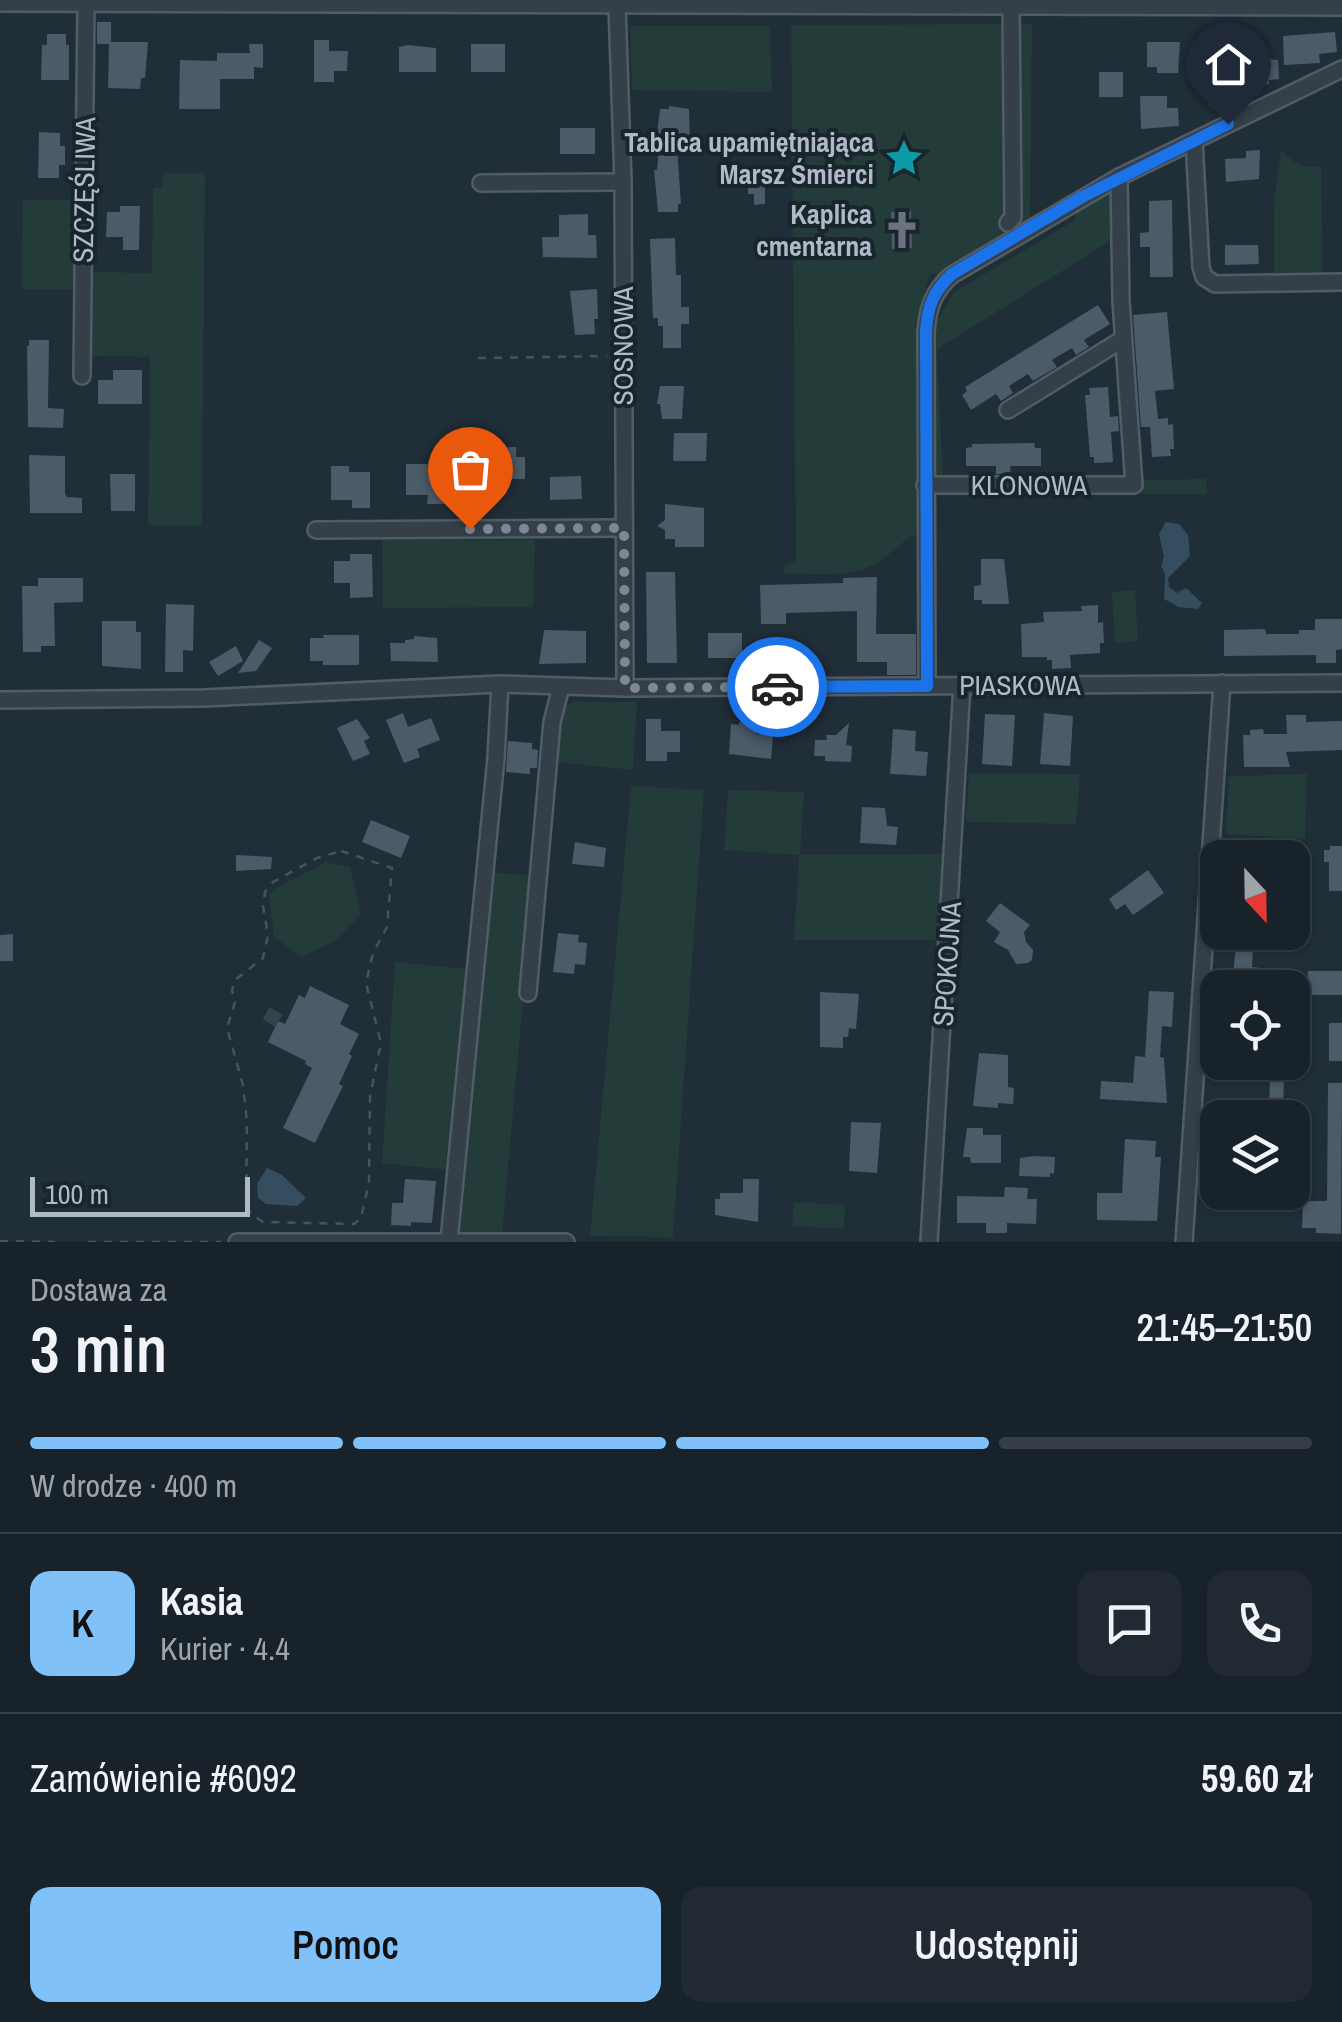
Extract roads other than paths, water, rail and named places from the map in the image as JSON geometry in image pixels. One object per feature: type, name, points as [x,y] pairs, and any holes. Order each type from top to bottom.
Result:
[{"type":"street","points":[[0,3],[1342,6]]},
{"type":"street","name":"SZCZĘŚLIWA","points":[[82,376],[86,4]]},
{"type":"street","name":"SOSNOWA","points":[[617,5],[625,688]]},
{"type":"street","points":[[1008,223],[1013,217],[1010,6]]},
{"type":"street","points":[[927,686],[926,332],[934,294],[952,274],[1119,177],[1342,69]]},
{"type":"street","points":[[1194,141],[1204,277],[1215,284],[1342,282]]},
{"type":"street","points":[[1008,410],[1123,339],[1119,177]]},
{"type":"street","points":[[481,183],[622,182]]},
{"type":"street","name":"KLONOWA","points":[[925,485],[1134,485],[1123,339]]},
{"type":"street","points":[[316,530],[624,528]]},
{"type":"street","points":[[1184,1242],[1222,683]]},
{"type":"street","name":"PIASKOWA","points":[[0,700],[204,698],[458,684],[625,688],[1342,683]]},
{"type":"street","points":[[449,1242],[500,684]]},
{"type":"street","name":"SPOKOJNA","points":[[929,1242],[962,685]]},
{"type":"street","points":[[528,992],[552,722],[560,688]]},
{"type":"street","points":[[237,1242],[566,1242]]},
{"type":"water","points":[[1166,522],[1179,524],[1188,535],[1190,556],[1168,578],[1169,587],[1177,593],[1186,588],[1202,603],[1198,609],[1179,607],[1164,599],[1164,557],[1159,534]]},
{"type":"water","points":[[267,1168],[282,1175],[306,1198],[297,1206],[266,1204],[258,1198],[257,1184]]},
{"type":"tunnel","points":[[269,1023],[276,1011]]},
{"type":"place","name":"Tablica upamiętniająca Marsz Śmierci","points":[[904,158]]},
{"type":"place","name":"Kaplica cmentarna","points":[[902,230]]}]
